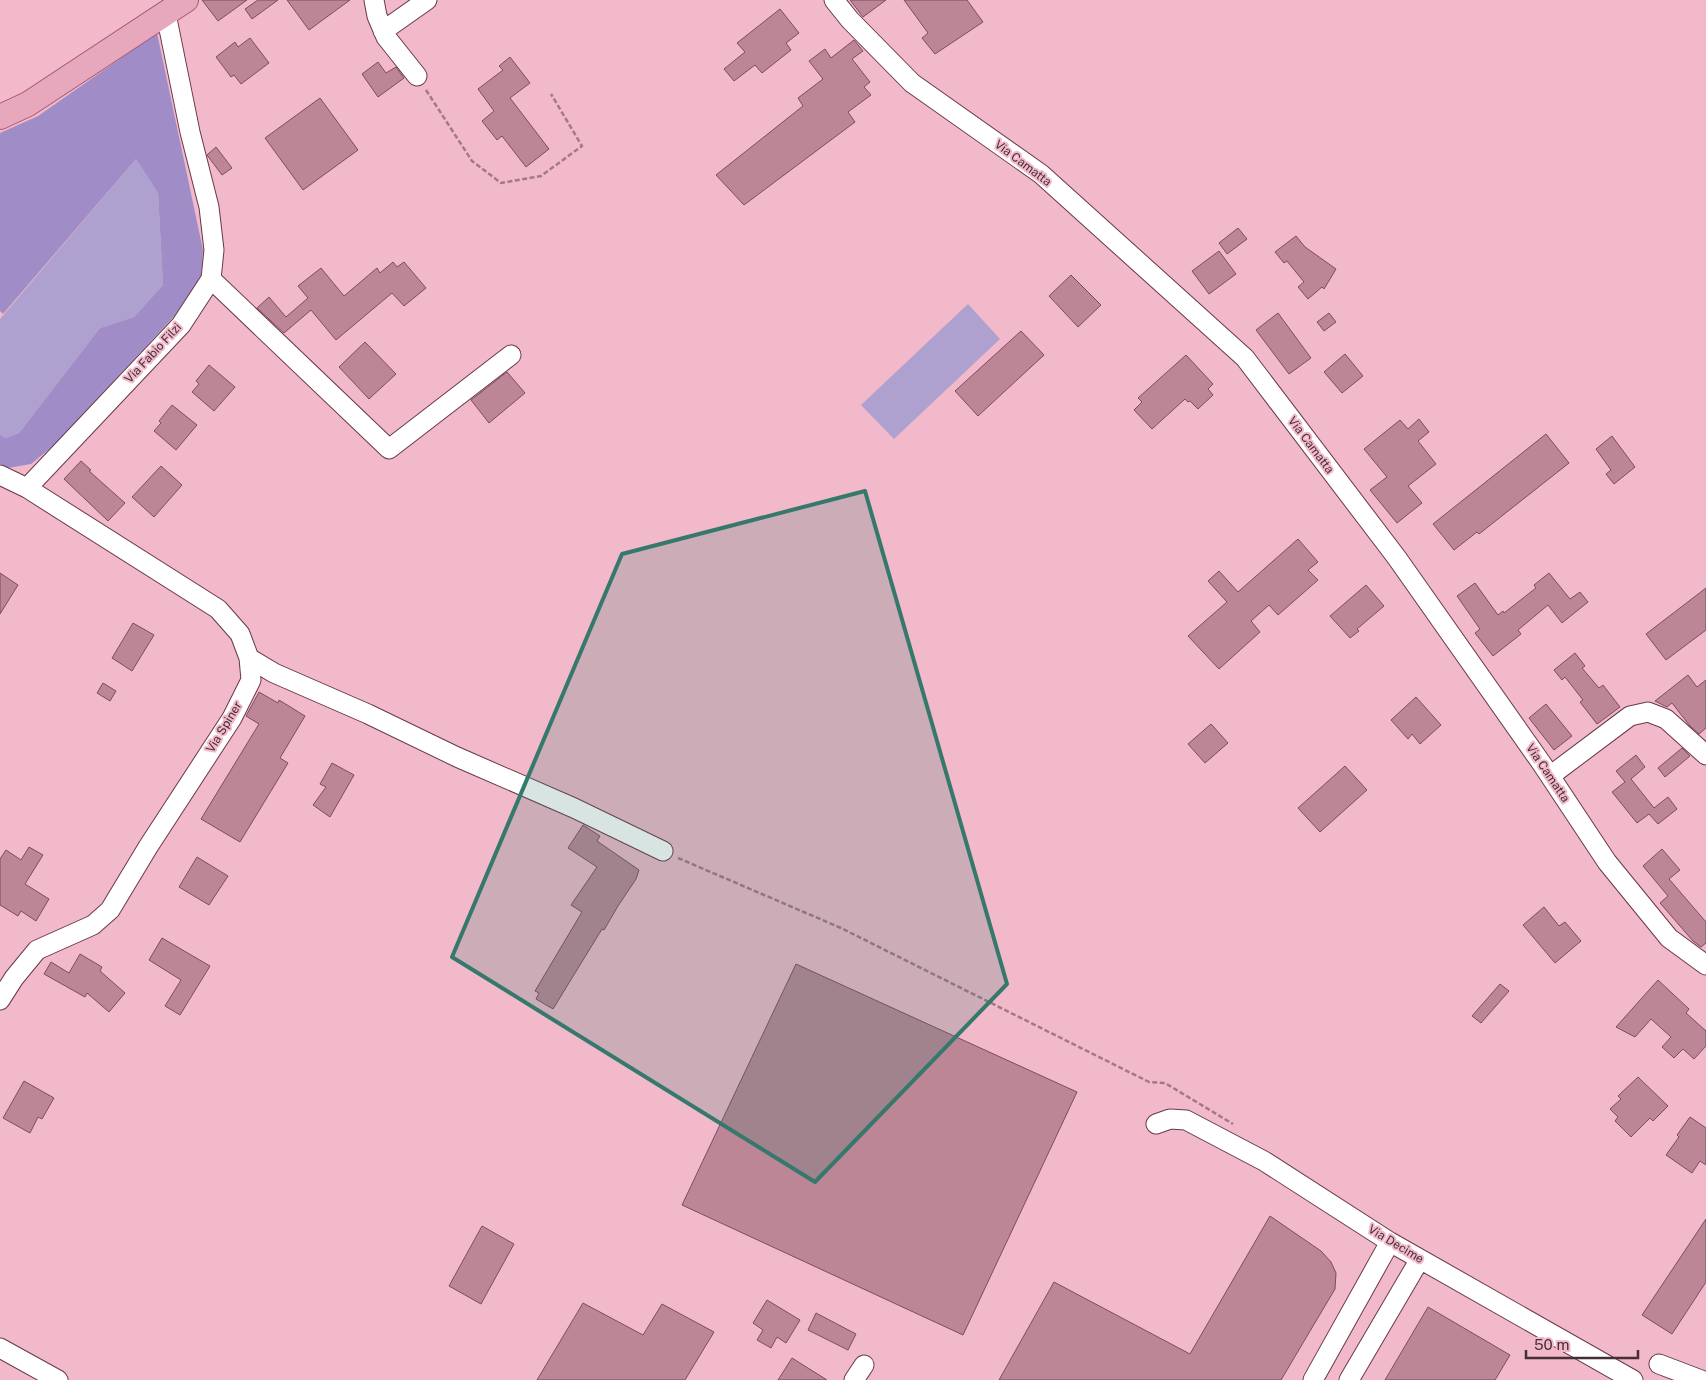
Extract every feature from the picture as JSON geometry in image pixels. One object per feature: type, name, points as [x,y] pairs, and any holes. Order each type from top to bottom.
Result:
[{"type":"main road","points":[[0,117],[28,104],[186,0]]},
{"type":"street","points":[[374,0],[377,16],[386,38],[417,76]]},
{"type":"street","points":[[383,31],[427,0]]},
{"type":"street","name":"Via Camatta","points":[[834,0],[850,20],[912,84],[1041,174],[1245,358],[1397,558],[1608,862],[1669,938],[1706,965]]},
{"type":"street","name":"Via Fabio Filzi","points":[[27,488],[181,325],[211,279],[214,250],[209,207],[190,132],[166,14]]},
{"type":"street","points":[[211,279],[389,449],[511,355]]},
{"type":"street","points":[[0,475],[27,488]]},
{"type":"street","name":"Via Spiner","points":[[0,1000],[14,978],[37,950],[93,925],[110,910],[148,847],[232,718],[251,680],[250,658],[240,634],[218,609],[27,488]]},
{"type":"street","points":[[250,658],[274,673],[368,714],[456,757],[574,808],[662,851]]},
{"type":"street","points":[[1550,776],[1630,716],[1648,712],[1666,719],[1706,755]]},
{"type":"street","name":"Via Decime","points":[[1156,1124],[1170,1119],[1186,1120],[1264,1161],[1390,1242],[1633,1380]]},
{"type":"street","points":[[1313,1380],[1390,1242]]},
{"type":"street","points":[[1349,1380],[1420,1259]]},
{"type":"street","points":[[0,1348],[58,1380]]},
{"type":"street","points":[[1658,1364],[1701,1380]]},
{"type":"path","points":[[417,76],[472,161],[501,184],[541,176],[582,146],[551,94]]},
{"type":"path","points":[[662,851],[841,928],[1149,1082],[1166,1083],[1233,1124]]},
{"type":"highlighted area","points":[[865,491],[1007,984],[815,1182],[452,957],[622,554]]},
{"type":"shaded area","points":[[157,33],[203,250],[201,279],[178,312],[53,446],[31,464],[8,468],[0,464],[0,435],[6,438],[19,433],[100,328],[134,317],[163,285],[158,193],[136,159],[3,314],[0,311],[0,133],[38,116]]},
{"type":"shaded area","points":[[136,159],[158,193],[163,285],[134,317],[100,328],[19,433],[6,438],[0,435],[0,319]]},
{"type":"shaded area","points":[[968,304],[1000,339],[894,439],[861,405]]},
{"type":"building","points":[[202,0],[247,0],[218,21]]},
{"type":"building","points":[[258,0],[278,0],[252,19],[245,9]]},
{"type":"building","points":[[287,0],[350,0],[309,30]]},
{"type":"building","points":[[850,0],[886,0],[863,17]]},
{"type":"building","points":[[904,0],[967,0],[983,22],[935,54],[922,38],[928,33]]},
{"type":"building","points":[[780,9],[799,33],[786,43],[791,50],[762,73],[755,65],[734,81],[724,69],[745,52],[737,43]]},
{"type":"building","points":[[250,38],[269,63],[241,84],[234,75],[231,77],[216,57],[235,42],[238,47]]},
{"type":"building","points":[[854,40],[863,51],[852,59],[870,82],[864,87],[871,95],[848,112],[855,122],[744,205],[716,175],[803,106],[798,98],[823,79],[809,61],[825,49],[831,58]]},
{"type":"building","points":[[510,57],[530,83],[510,98],[549,149],[526,167],[502,136],[497,140],[482,121],[494,111],[478,89],[503,70],[499,66]]},
{"type":"building","points":[[378,62],[386,73],[396,67],[404,78],[378,97],[362,74]]},
{"type":"building","points":[[320,98],[358,150],[303,190],[265,138]]},
{"type":"building","points":[[216,147],[232,168],[222,175],[207,155]]},
{"type":"building","points":[[1238,228],[1247,239],[1227,254],[1219,243]]},
{"type":"building","points":[[1296,236],[1305,247],[1336,269],[1324,289],[1322,287],[1308,299],[1298,287],[1304,282],[1287,261],[1284,263],[1275,252]]},
{"type":"building","points":[[1219,251],[1236,274],[1209,294],[1192,271]]},
{"type":"building","points":[[393,262],[397,267],[404,262],[426,288],[404,306],[392,293],[336,340],[311,310],[284,333],[257,308],[269,297],[286,317],[308,298],[298,286],[321,268],[344,296],[377,268],[380,273]]},
{"type":"building","points":[[1071,275],[1101,305],[1078,327],[1049,296]]},
{"type":"building","points":[[1278,313],[1311,358],[1289,374],[1256,330]]},
{"type":"building","points":[[1329,313],[1336,322],[1324,331],[1317,322]]},
{"type":"building","points":[[1021,331],[1044,355],[978,416],[955,391]]},
{"type":"building","points":[[365,342],[396,374],[369,399],[339,367]]},
{"type":"building","points":[[1345,354],[1363,376],[1342,393],[1324,372]]},
{"type":"building","points":[[1186,355],[1213,384],[1208,389],[1213,395],[1198,409],[1185,399],[1152,429],[1134,410],[1142,402],[1138,398]]},
{"type":"building","points":[[209,365],[235,387],[214,411],[192,392],[199,384],[196,381]]},
{"type":"building","points":[[507,372],[525,393],[489,423],[471,400]]},
{"type":"building","points":[[172,405],[197,425],[176,450],[154,431],[161,423],[159,421]]},
{"type":"building","points":[[1419,419],[1429,432],[1418,441],[1436,464],[1408,486],[1422,503],[1397,523],[1370,490],[1387,477],[1364,449],[1400,420],[1408,429]]},
{"type":"building","points":[[1546,434],[1569,463],[1479,534],[1477,532],[1454,550],[1433,524]]},
{"type":"building","points":[[1612,436],[1635,467],[1614,484],[1606,474],[1611,470],[1596,449]]},
{"type":"building","points":[[81,461],[91,470],[89,471],[125,503],[108,521],[64,479]]},
{"type":"building","points":[[161,466],[182,485],[154,517],[132,497]]},
{"type":"building","points":[[1298,539],[1318,562],[1308,570],[1318,580],[1278,615],[1269,605],[1251,621],[1260,632],[1219,669],[1188,636],[1227,602],[1208,581],[1219,571],[1238,592]]},
{"type":"building","points":[[0,573],[18,585],[0,614]]},
{"type":"building","points":[[1549,573],[1570,599],[1580,592],[1588,602],[1562,623],[1548,605],[1518,630],[1521,634],[1493,656],[1475,633],[1480,629],[1457,596],[1475,583],[1498,615],[1503,611],[1504,613],[1536,588],[1534,585]]},
{"type":"building","points":[[1366,585],[1384,606],[1357,629],[1359,631],[1350,638],[1330,616]]},
{"type":"building","points":[[1706,588],[1706,630],[1666,660],[1646,634]]},
{"type":"building","points":[[133,623],[154,635],[132,671],[112,658]]},
{"type":"building","points":[[1575,653],[1585,666],[1582,668],[1599,688],[1603,685],[1620,707],[1597,724],[1580,702],[1583,700],[1565,677],[1562,680],[1554,670]]},
{"type":"building","points":[[1688,675],[1697,687],[1706,680],[1706,728],[1699,734],[1690,726],[1672,703],[1667,707],[1655,701]]},
{"type":"building","points":[[103,683],[116,691],[110,701],[97,693]]},
{"type":"building","points":[[259,692],[278,703],[279,700],[305,716],[280,758],[288,763],[240,842],[201,819],[259,724],[246,716]]},
{"type":"building","points":[[1416,697],[1441,725],[1420,744],[1412,734],[1408,739],[1391,720]]},
{"type":"building","points":[[1546,704],[1572,736],[1554,750],[1529,718]]},
{"type":"building","points":[[1211,724],[1228,743],[1205,763],[1188,744]]},
{"type":"building","points":[[1682,748],[1690,756],[1665,777],[1658,768]]},
{"type":"building","points":[[1636,755],[1645,767],[1631,779],[1654,808],[1668,797],[1677,809],[1658,824],[1649,814],[1637,823],[1612,792],[1625,782],[1616,771]]},
{"type":"building","points":[[332,763],[354,775],[330,817],[313,805],[326,787],[320,784]]},
{"type":"building","points":[[1345,766],[1367,790],[1320,832],[1298,808]]},
{"type":"building","points":[[583,825],[600,836],[597,841],[639,870],[636,879],[604,930],[602,929],[553,1009],[536,999],[539,993],[535,991],[582,912],[571,905],[597,867],[568,848]]},
{"type":"building","points":[[29,847],[43,855],[25,884],[49,899],[36,921],[21,911],[18,916],[0,905],[0,859],[6,850],[21,860]]},
{"type":"building","points":[[1662,849],[1680,870],[1669,879],[1706,922],[1706,943],[1701,947],[1693,941],[1660,903],[1668,896],[1643,866]]},
{"type":"building","points":[[197,857],[228,876],[209,905],[179,887]]},
{"type":"building","points":[[1544,907],[1559,926],[1565,922],[1581,941],[1555,963],[1523,925]]},
{"type":"building","points":[[162,938],[210,966],[180,1015],[165,1006],[181,980],[149,960]]},
{"type":"building","points":[[80,954],[102,967],[100,971],[125,993],[109,1012],[87,993],[85,997],[44,974],[51,962],[69,973]]},
{"type":"building","points":[[796,964],[1077,1092],[963,1335],[682,1205]]},
{"type":"building","points":[[1658,980],[1689,1009],[1686,1013],[1706,1031],[1706,1046],[1694,1059],[1683,1049],[1674,1058],[1662,1047],[1671,1037],[1651,1019],[1635,1037],[1616,1027]]},
{"type":"building","points":[[1500,984],[1509,991],[1481,1023],[1472,1016]]},
{"type":"building","points":[[1638,1077],[1668,1106],[1653,1121],[1650,1118],[1631,1137],[1615,1121],[1618,1117],[1610,1109],[1621,1099],[1618,1096]]},
{"type":"building","points":[[24,1081],[54,1098],[42,1119],[38,1117],[30,1133],[3,1118]]},
{"type":"building","points":[[1690,1117],[1706,1128],[1706,1165],[1700,1161],[1692,1173],[1666,1155]]},
{"type":"building","points":[[1270,1216],[1321,1251],[1331,1262],[1336,1273],[1335,1289],[1281,1380],[999,1380],[1054,1282],[1190,1354]]},
{"type":"building","points":[[1706,1219],[1706,1282],[1672,1334],[1642,1315]]},
{"type":"building","points":[[482,1226],[514,1244],[481,1304],[449,1286]]},
{"type":"building","points":[[767,1300],[800,1320],[786,1343],[777,1337],[771,1348],[757,1340],[763,1330],[753,1323]]},
{"type":"building","points":[[583,1303],[643,1335],[662,1304],[714,1332],[685,1380],[537,1380]]},
{"type":"building","points":[[1428,1307],[1510,1355],[1495,1380],[1385,1380]]},
{"type":"building","points":[[816,1313],[856,1334],[848,1350],[808,1330]]},
{"type":"building","points":[[792,1358],[827,1380],[778,1380]]}]
